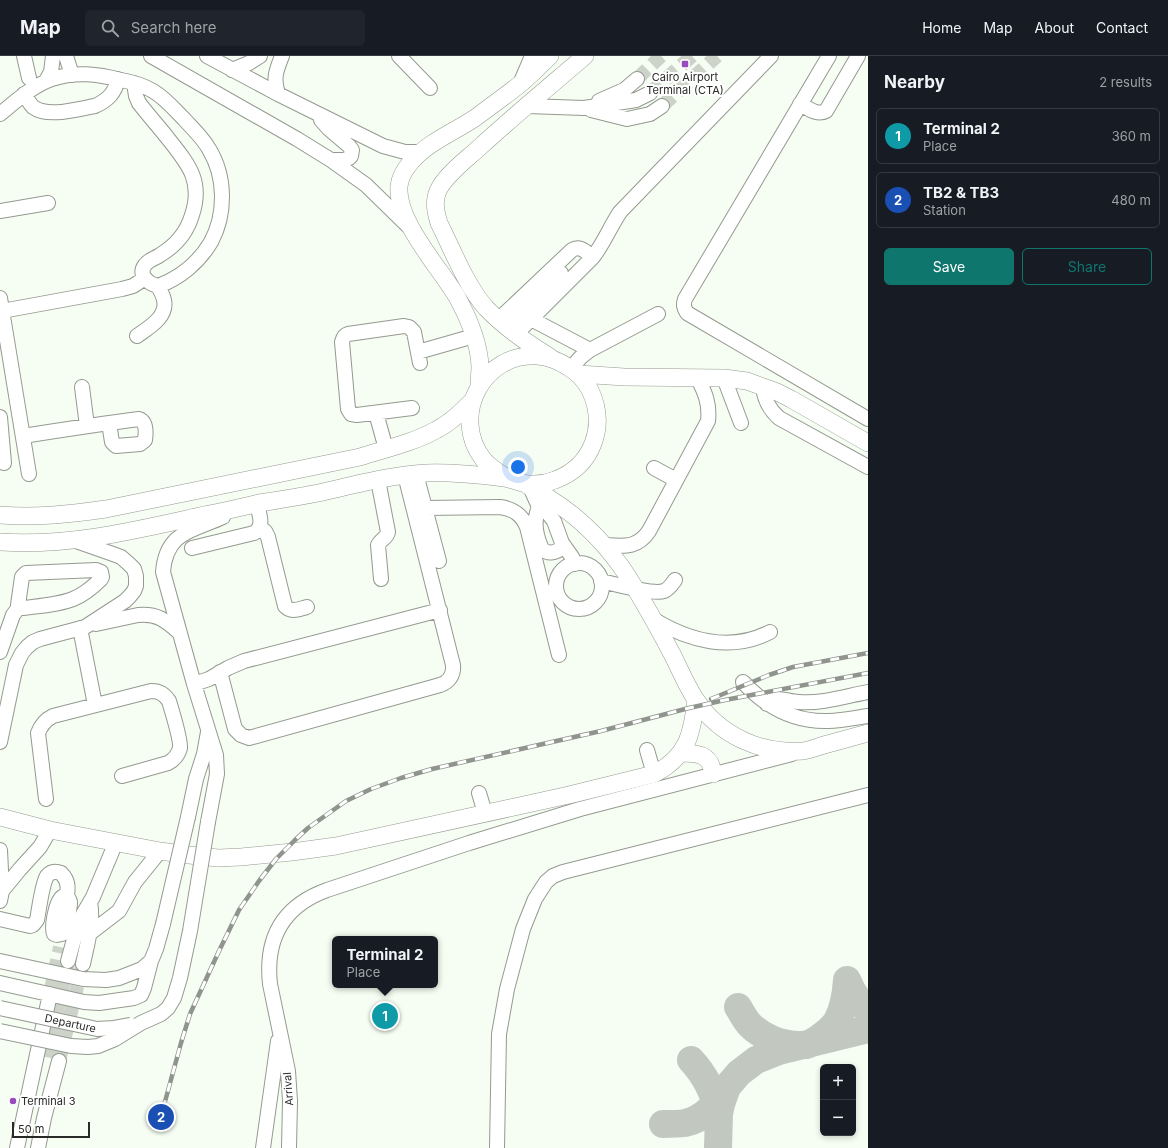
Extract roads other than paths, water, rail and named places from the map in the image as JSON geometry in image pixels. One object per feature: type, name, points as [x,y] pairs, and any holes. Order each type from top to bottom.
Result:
[{"type":"main road","points":[[550,56],[520,84],[475,118],[420,152],[409,164],[403,174],[399,186],[404,211],[412,229],[457,298],[474,336],[480,365],[470,416],[471,432],[475,447],[484,460],[495,471],[548,498],[567,511],[604,545],[636,589],[696,700],[726,731],[741,740],[757,746],[780,750],[804,751],[868,733]]},
{"type":"main road","points":[[0,542],[20,543],[74,540],[112,535],[161,526],[257,504],[411,474],[449,473],[538,484],[553,481],[578,467],[594,442],[597,428],[598,413],[588,386],[575,371],[555,360],[507,327],[486,308],[467,279],[439,223],[436,215],[435,201],[440,188],[452,172],[585,56]]},
{"type":"main road","points":[[0,515],[40,516],[106,509],[360,457],[436,430],[461,412],[490,373],[504,363],[521,357],[532,356],[555,360]]},
{"type":"main road","points":[[575,371],[624,377],[697,377],[747,381],[763,386],[791,400],[868,443]]},
{"type":"main road","points":[[0,817],[50,830],[160,851],[218,858],[292,852],[336,846],[569,795],[654,774],[673,762],[681,753],[691,730],[696,700]]},
{"type":"main road","points":[[681,753],[694,753],[704,756],[710,764],[713,774]]},
{"type":"street","points":[[24,56],[28,78]]},
{"type":"street","points":[[46,81],[50,72],[53,56]]},
{"type":"street","points":[[66,56],[72,75]]},
{"type":"street","points":[[151,56],[331,160],[366,185],[412,229]]},
{"type":"street","points":[[208,56],[230,64],[278,94],[383,146],[405,152],[420,152]]},
{"type":"street","points":[[230,64],[249,63],[260,56]]},
{"type":"street","points":[[278,94],[275,76],[282,56]]},
{"type":"street","points":[[399,56],[430,88]]},
{"type":"street","points":[[520,84],[532,56]]},
{"type":"street","points":[[507,327],[589,253],[604,242],[620,212],[771,56]]},
{"type":"street","points":[[829,56],[683,304],[687,313],[868,420]]},
{"type":"street","points":[[800,104],[818,113],[826,111],[858,56]]},
{"type":"street","points":[[0,114],[24,94],[46,81],[61,76],[92,74],[134,83],[153,91],[168,102],[204,141],[214,158],[221,183],[222,205],[218,227],[208,247],[193,265],[180,275],[158,286]]},
{"type":"street","points":[[24,94],[30,104],[44,112],[56,112],[95,106],[106,100],[113,92],[116,88],[118,79]]},
{"type":"street","points":[[584,108],[624,90],[638,79]]},
{"type":"street","points":[[134,83],[136,96],[139,103],[187,163],[194,178],[196,198],[192,216],[184,232],[174,245],[145,265],[143,269],[143,273],[148,282],[158,286],[164,301],[164,311],[156,321],[137,336]]},
{"type":"street","points":[[527,106],[584,108],[636,100],[650,93]]},
{"type":"street","points":[[584,108],[627,119],[650,114],[662,106]]},
{"type":"street","points":[[316,113],[329,129],[352,150],[350,156],[346,159],[331,160]]},
{"type":"street","points":[[163,132],[170,133],[177,129],[180,126],[181,116]]},
{"type":"street","points":[[0,211],[48,203]]},
{"type":"street","points":[[507,327],[531,319],[589,253]]},
{"type":"street","points":[[29,474],[1,305],[122,289],[132,286],[145,278]]},
{"type":"street","points":[[575,371],[581,357],[590,350],[658,314]]},
{"type":"street","points":[[531,319],[590,350]]},
{"type":"street","points":[[412,408],[357,415],[351,414],[348,409],[342,342],[344,336],[348,334],[409,327],[414,332],[419,358],[474,336]]},
{"type":"street","points":[[604,545],[626,546],[635,544],[643,539],[649,531],[708,421],[708,402],[704,389],[697,377]]},
{"type":"street","points":[[724,378],[741,423]]},
{"type":"street","points":[[763,386],[763,393],[768,406],[779,418],[868,467]]},
{"type":"street","points":[[82,387],[87,426]]},
{"type":"street","points":[[376,413],[386,449]]},
{"type":"street","points":[[0,417],[4,463]]},
{"type":"street","points":[[2,445],[23,438],[109,423]]},
{"type":"street","points":[[652,473],[674,484]]},
{"type":"street","points":[[411,474],[425,508],[439,561]]},
{"type":"street","points":[[220,672],[235,729],[241,735],[249,738],[425,690],[444,684],[451,678],[454,669],[411,474]]},
{"type":"street","points":[[378,480],[388,532],[387,537],[378,545],[381,580]]},
{"type":"street","points":[[521,483],[539,507],[551,516],[564,547],[572,556],[575,564]]},
{"type":"street","points":[[192,548],[254,532],[260,528],[261,520],[257,504]]},
{"type":"street","points":[[425,508],[500,507],[514,510],[520,515],[527,527],[559,655]]},
{"type":"street","points":[[539,507],[536,516],[536,527],[542,549],[550,553],[564,547]]},
{"type":"street","points":[[0,1031],[71,1046],[88,1047],[107,1043],[141,1023],[160,1014],[168,1008],[174,998],[190,931],[208,822],[216,786],[217,764],[215,750],[208,732],[166,583],[164,561],[167,552],[183,533],[221,518],[236,509]]},
{"type":"street","points":[[260,528],[265,531],[268,537],[286,608],[292,610],[307,607]]},
{"type":"street","points":[[74,540],[121,558],[130,564],[134,569],[136,576],[136,586],[130,596],[82,628]]},
{"type":"street","points":[[581,563],[591,567],[596,571],[601,581],[601,592],[596,601],[588,608],[577,609],[567,606],[559,598],[557,593],[556,582],[561,572],[565,568],[575,564],[581,563]]},
{"type":"street","points":[[0,652],[12,615],[19,607],[18,603],[22,577],[26,573],[96,570],[102,574],[99,581],[73,599],[23,608],[19,607]]},
{"type":"street","points":[[601,581],[636,589],[663,592],[668,589],[675,580]]},
{"type":"street","points":[[194,684],[209,679],[244,661],[440,610]]},
{"type":"street","points":[[0,742],[16,665],[27,647],[40,638],[144,614],[159,617],[180,633]]},
{"type":"street","points":[[654,620],[679,633],[714,641],[736,642],[750,640],[770,632]]},
{"type":"street","points":[[82,628],[95,705]]},
{"type":"street","points":[[743,682],[754,694],[767,704],[781,712],[791,715],[812,720],[828,721],[868,716]]},
{"type":"street","points":[[46,799],[38,733],[43,722],[47,718],[151,691],[162,693],[169,701],[180,744],[178,753],[176,757],[168,763],[122,776]]},
{"type":"street","points":[[767,704],[776,698],[799,702],[810,702],[868,692]]},
{"type":"street","points":[[0,983],[94,1004],[134,998],[138,997],[143,992],[163,924],[194,786],[204,754],[208,732]]},
{"type":"street","points":[[647,750],[654,774]]},
{"type":"street","name":"Arrival","points":[[289,1148],[290,1101],[288,1071],[268,970],[270,949],[278,929],[295,908],[317,894],[398,866],[580,809],[804,751]]},
{"type":"street","points":[[479,793],[485,813]]},
{"type":"street","points":[[497,1148],[498,1046],[503,1006],[523,929],[535,899],[546,882],[553,876],[562,872],[868,796]]},
{"type":"street","points":[[1,894],[20,869],[40,847],[50,830]]},
{"type":"street","points":[[68,961],[79,920],[101,880],[116,842]]},
{"type":"street","points":[[0,850],[1,894]]},
{"type":"street","points":[[89,934],[119,911],[135,882],[160,851]]},
{"type":"street","points":[[0,919],[30,926],[33,925],[37,920],[48,875],[58,872],[64,876],[68,886],[67,897],[70,902],[64,931],[60,941]]},
{"type":"street","points":[[83,964],[92,916],[90,902]]},
{"type":"street","points":[[0,961],[67,976],[106,980],[119,978],[142,969],[151,961]]},
{"type":"street","points":[[18,1148],[50,994]]},
{"type":"street","name":"Departure","points":[[0,1008],[97,1029],[114,1028],[141,1023]]},
{"type":"street","points":[[263,1148],[280,1031]]},
{"type":"street","points":[[24,1148],[32,1109],[53,1059],[38,1148]]},
{"type":"tunnel","points":[[637,79],[661,56]]},
{"type":"tunnel","points":[[650,93],[692,56]]},
{"type":"tunnel","points":[[662,106],[717,56]]},
{"type":"tunnel","points":[[50,994],[60,947]]},
{"type":"tunnel","points":[[46,1057],[68,963]]},
{"type":"tunnel","points":[[59,1061],[82,967]]},
{"type":"railway","points":[[711,699],[769,675],[793,667],[868,653]]},
{"type":"railway","points":[[163,1109],[190,1014],[239,910],[276,859],[308,828],[346,801],[371,789],[432,769],[601,731],[725,700],[868,673]]},
{"type":"place","name":"Cairo Airport Terminal (CTA)","points":[[685,64]]},
{"type":"place","name":"Terminal 2","points":[[385,1016]]},
{"type":"place","name":"Terminal 3","points":[[13,1101]]},
{"type":"place","name":"TB2 & TB3","points":[[161,1117]]}]
